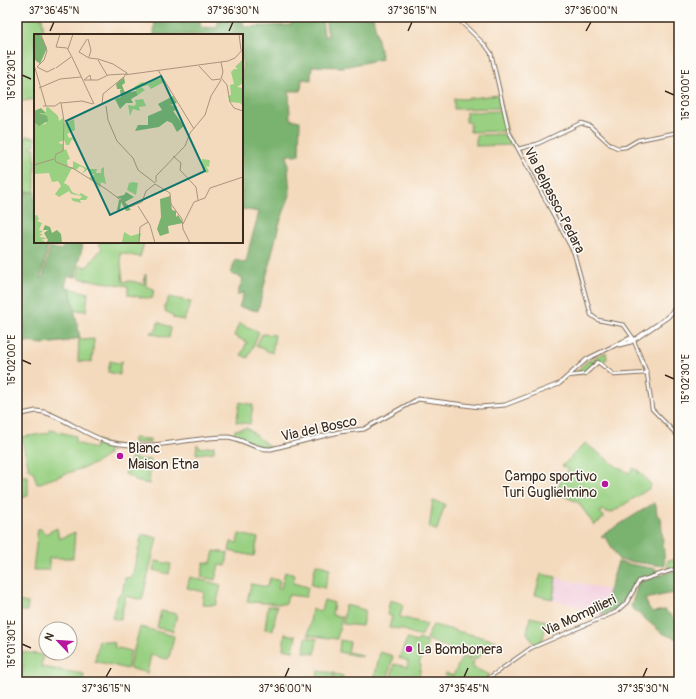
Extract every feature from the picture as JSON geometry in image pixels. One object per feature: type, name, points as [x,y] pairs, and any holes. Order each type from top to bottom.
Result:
[{"type":"main road","points":[[569,376],[587,359],[645,333],[668,317],[679,303]]},
{"type":"main road","name":"Via del Bosco","points":[[17,416],[44,412],[98,438],[117,443],[154,446],[228,437],[238,439],[260,449],[271,450],[339,432],[364,430],[418,399],[480,407],[500,406],[552,387],[569,376]]},
{"type":"street","name":"Via Belpasso-Pedara","points":[[456,17],[486,46],[491,54],[508,132],[574,253],[592,315],[598,320],[624,325],[632,339]]},
{"type":"street","points":[[518,149],[537,144],[581,123],[590,126],[618,148],[626,147],[638,140],[679,132]]},
{"type":"street","points":[[632,339],[647,373],[652,409],[679,437]]},
{"type":"street","name":"Via del Bosco","points":[[569,376],[585,374],[598,362],[614,375],[647,373]]},
{"type":"street","name":"Via Mompilieri","points":[[483,682],[531,648],[616,612],[624,605],[637,583],[642,579],[679,568]]},
{"type":"shaded area","points":[[541,574],[609,590],[601,616],[581,611],[580,607],[535,595]]},
{"type":"green space","points":[[17,17],[42,17],[44,34],[34,34],[34,99],[18,102]]},
{"type":"green space","points":[[155,17],[201,17],[200,27],[217,28],[219,17],[244,17],[243,27],[291,25],[293,17],[305,20],[322,17],[324,36],[328,36],[325,17],[373,17],[382,59],[343,67],[312,66],[311,80],[302,79],[301,91],[289,91],[290,119],[300,121],[299,155],[287,155],[290,195],[279,225],[258,311],[239,307],[244,292],[237,295],[243,278],[231,274],[235,260],[246,263],[259,212],[243,209],[243,34],[154,34]]},
{"type":"green space","points":[[498,95],[502,108],[454,109],[454,98],[462,99]]},
{"type":"green space","points":[[503,111],[507,131],[470,132],[470,122],[466,122],[466,112]]},
{"type":"green space","points":[[507,134],[514,145],[476,146],[476,135]]},
{"type":"green space","points":[[26,136],[34,138],[34,145],[31,147],[32,149],[34,148],[34,192],[17,191],[17,155],[24,156]]},
{"type":"green space","points":[[18,191],[34,192],[34,243],[49,243],[41,278],[43,278],[50,247],[62,250],[64,243],[83,245],[77,266],[76,277],[68,276],[65,286],[70,288],[80,338],[44,344],[17,341]]},
{"type":"green space","points":[[100,243],[144,243],[140,257],[120,253],[123,282],[131,281],[144,284],[145,274],[146,286],[154,289],[152,299],[128,295],[128,286],[78,278],[79,265],[87,267],[102,248],[99,245]]},
{"type":"green space","points":[[70,288],[88,293],[86,311],[74,310]]},
{"type":"green space","points":[[169,297],[191,302],[184,320],[173,318],[173,315],[165,311],[166,309],[164,308]]},
{"type":"green space","points":[[158,322],[171,328],[169,338],[150,333],[157,329]]},
{"type":"green space","points":[[239,323],[259,332],[248,358],[241,355],[247,342],[234,336]]},
{"type":"green space","points":[[262,334],[275,335],[272,353],[256,346]]},
{"type":"green space","points":[[79,338],[82,340],[94,339],[92,362],[78,361]]},
{"type":"green space","points":[[606,352],[607,359],[603,362],[595,361],[586,372],[575,374],[586,362]]},
{"type":"green space","points":[[110,361],[118,363],[123,361],[120,365],[120,375],[108,372]]},
{"type":"green space","points":[[240,402],[253,405],[250,424],[236,422]]},
{"type":"green space","points":[[247,428],[270,447],[259,446],[234,435],[235,430]]},
{"type":"green space","points":[[50,430],[76,436],[75,442],[94,449],[98,440],[108,445],[110,444],[107,456],[94,464],[37,484],[33,471],[29,469],[21,437],[49,433]]},
{"type":"green space","points":[[133,438],[150,439],[150,443],[133,443]]},
{"type":"green space","name":"Campo sportivo Turi Guglielmino","points":[[585,443],[616,466],[629,473],[633,468],[639,471],[638,474],[640,472],[651,485],[650,488],[611,513],[601,510],[600,513],[604,516],[603,519],[594,525],[578,502],[556,493],[562,476],[565,476],[568,469],[562,466]]},
{"type":"green space","points":[[197,445],[201,448],[214,446],[214,452],[196,454]]},
{"type":"green space","points":[[133,447],[134,459],[151,460],[149,484],[135,481],[135,479],[125,474],[130,464]]},
{"type":"green space","points":[[17,476],[28,476],[28,496],[17,499]]},
{"type":"green space","points":[[433,501],[445,504],[437,530],[429,528]]},
{"type":"green space","points":[[654,503],[656,506],[657,515],[661,518],[665,566],[619,560],[607,539],[601,536]]},
{"type":"green space","points":[[38,528],[45,534],[57,528],[59,539],[75,532],[73,558],[49,558],[49,570],[33,570]]},
{"type":"green space","points":[[142,534],[157,538],[142,600],[126,596],[120,620],[112,618],[118,595],[122,595],[125,578],[132,577]]},
{"type":"green space","points":[[239,534],[258,538],[254,556],[229,551],[231,542],[237,543]]},
{"type":"green space","points":[[214,551],[228,553],[226,566],[219,565],[215,580],[201,577],[204,562],[211,563]]},
{"type":"green space","points":[[679,559],[679,567],[668,570],[668,560]]},
{"type":"green space","points":[[155,561],[171,564],[169,574],[153,570]]},
{"type":"green space","points":[[618,562],[656,569],[660,573],[636,581],[620,607],[601,616]]},
{"type":"green space","points":[[316,564],[330,568],[325,588],[311,585]]},
{"type":"green space","points":[[679,569],[679,593],[666,594],[645,599],[649,608],[653,612],[665,610],[679,623],[679,640],[662,633],[631,607],[638,583]]},
{"type":"green space","points":[[285,572],[295,575],[293,583],[308,587],[306,597],[288,595],[286,604],[247,602],[251,584],[267,587],[270,578],[280,581],[278,588],[281,588]]},
{"type":"green space","points":[[541,574],[556,577],[553,599],[535,595]]},
{"type":"green space","points":[[190,577],[221,585],[216,605],[202,605],[204,592],[187,588]]},
{"type":"green space","points":[[324,600],[334,603],[332,615],[342,617],[337,639],[308,635],[312,609],[321,611]]},
{"type":"green space","points":[[390,600],[403,604],[400,617],[427,624],[421,637],[402,629],[389,628],[392,616],[387,615]]},
{"type":"green space","points":[[17,601],[28,603],[27,611],[17,611]]},
{"type":"green space","points":[[345,605],[365,610],[362,626],[343,624]]},
{"type":"green space","points":[[268,606],[277,606],[273,630],[265,629]]},
{"type":"green space","points":[[161,611],[177,614],[173,631],[157,628]]},
{"type":"green space","points":[[530,617],[547,621],[542,642],[535,645],[527,633]]},
{"type":"green space","points":[[433,625],[497,641],[475,660],[426,639]]},
{"type":"green space","points":[[140,627],[174,636],[169,658],[167,659],[151,655],[147,673],[129,668]]},
{"type":"green space","points":[[285,634],[296,636],[293,651],[283,649]]},
{"type":"green space","points":[[306,637],[317,639],[315,654],[304,652]]},
{"type":"green space","points":[[407,639],[417,642],[419,639],[428,643],[419,664],[421,665],[419,677],[405,674],[403,682],[390,682],[394,664],[407,667],[408,661],[399,658]]},
{"type":"green space","points":[[99,640],[115,643],[114,647],[131,651],[127,669],[95,661]]},
{"type":"green space","points":[[340,640],[350,642],[348,652],[362,655],[362,657],[339,652]]},
{"type":"green space","points":[[17,651],[38,654],[38,661],[42,661],[41,667],[84,674],[83,682],[21,682],[23,664],[17,663]]},
{"type":"green space","points":[[380,652],[393,656],[387,682],[374,680]]},
{"type":"green space","points":[[462,657],[474,662],[472,667],[490,675],[480,682],[444,682],[446,673],[453,676]]},
{"type":"green space","points":[[318,671],[334,673],[331,682],[317,682]]},
{"type":"green space","points":[[335,674],[343,676],[342,682],[333,682]]},
{"type":"place","name":"Blanc Maison Etna","points":[[120,456]]},
{"type":"place","name":"Campo sportivo Turi Guglielmino","points":[[605,484]]},
{"type":"place","name":"La Bombonera","points":[[409,649]]}]
